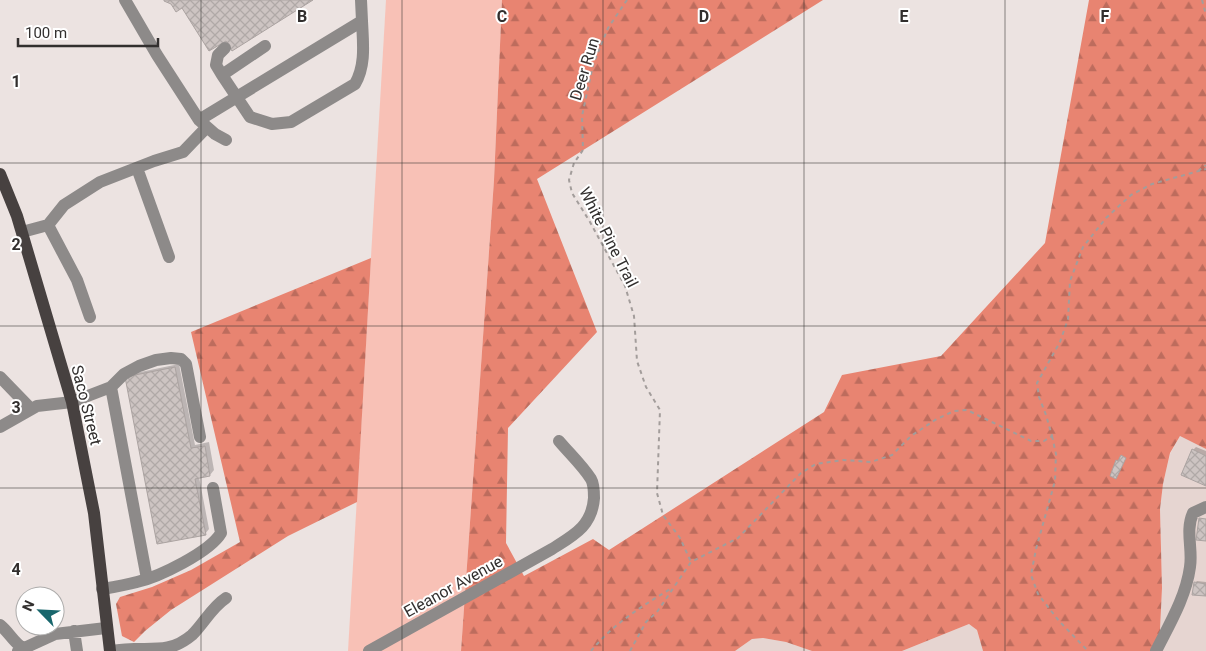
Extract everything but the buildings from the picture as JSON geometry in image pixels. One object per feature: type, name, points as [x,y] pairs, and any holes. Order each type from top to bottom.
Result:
[{"type":"main road","name":"Saco Street","points":[[0,174],[18,216],[72,402],[94,513],[110,651]]},
{"type":"street","points":[[124,0],[202,124],[226,140]]},
{"type":"street","points":[[225,48],[218,55],[216,65],[250,116],[272,124],[291,122],[355,84],[360,74],[363,58],[361,0]]},
{"type":"street","points":[[22,232],[48,225],[64,205],[100,182],[183,152],[202,124],[236,96],[362,21]]},
{"type":"street","points":[[222,75],[264,46]]},
{"type":"street","points":[[137,168],[168,258]]},
{"type":"street","points":[[48,225],[77,280],[90,317]]},
{"type":"street","points":[[0,427],[30,409],[44,404],[72,402],[111,388],[124,374],[139,366],[171,358],[181,358],[186,364],[200,437]]},
{"type":"street","points":[[0,376],[30,409]]},
{"type":"street","points":[[111,388],[147,579]]},
{"type":"street","name":"Eleanor Avenue","points":[[369,651],[552,549],[578,532],[586,523],[593,510],[594,493],[592,481],[559,440]]},
{"type":"street","points":[[102,589],[147,579],[190,559],[214,543],[221,533],[213,488]]},
{"type":"street","points":[[1156,651],[1187,586],[1191,565],[1189,522],[1193,513],[1206,507]]},
{"type":"street","points":[[110,651],[174,648],[191,636],[218,603],[226,598]]},
{"type":"street","points":[[0,625],[13,637],[21,649],[56,634],[106,628]]},
{"type":"street","points":[[74,631],[77,651]]},
{"type":"path","name":"Deer Run","points":[[583,150],[582,116],[593,65],[608,28],[627,0]]},
{"type":"path","points":[[1202,0],[1206,15]]},
{"type":"path","name":"White Pine Trail","points":[[583,150],[574,163],[569,180],[572,194],[590,222],[625,286],[634,316],[637,360],[646,387],[660,410],[657,494],[663,515],[680,538],[691,562]]},
{"type":"path","points":[[1198,172],[1206,165]]},
{"type":"path","points":[[1088,651],[1059,621],[1038,594],[1031,575],[1036,549],[1055,480],[1056,454],[1046,415],[1039,397],[1038,383],[1060,342],[1068,318],[1070,281],[1083,247],[1106,218],[1131,195],[1152,184],[1206,170]]},
{"type":"path","points":[[630,651],[646,622],[657,612],[691,562],[738,538],[801,473],[816,464],[843,460],[871,462],[892,455],[911,436],[935,420],[954,411],[967,410],[1031,441],[1044,441],[1052,436]]},
{"type":"path","points":[[592,651],[616,625],[645,604],[674,587]]},
{"type":"shaded area","points":[[386,0],[502,0],[494,180],[461,651],[348,651]]},
{"type":"shaded area","points":[[1180,436],[1206,449],[1206,651],[1159,651],[1162,588],[1160,509],[1163,484],[1170,454]]},
{"type":"shaded area","points":[[969,624],[977,630],[983,651],[902,651]]},
{"type":"shaded area","points":[[763,638],[786,642],[812,651],[735,651],[752,639]]},
{"type":"green space","points":[[502,0],[823,0],[537,179],[597,332],[508,428],[506,543],[524,576],[593,539],[609,550],[824,412],[842,375],[941,356],[1045,243],[1089,0],[1206,0],[1206,449],[1180,436],[1170,453],[1160,509],[1162,588],[1159,651],[983,651],[977,630],[969,624],[902,651],[812,651],[786,642],[763,638],[752,639],[735,651],[461,651],[494,180]]},
{"type":"green space","points":[[371,258],[357,502],[288,536],[171,610],[134,642],[122,636],[116,604],[120,597],[152,587],[191,570],[240,542],[191,332]]}]
